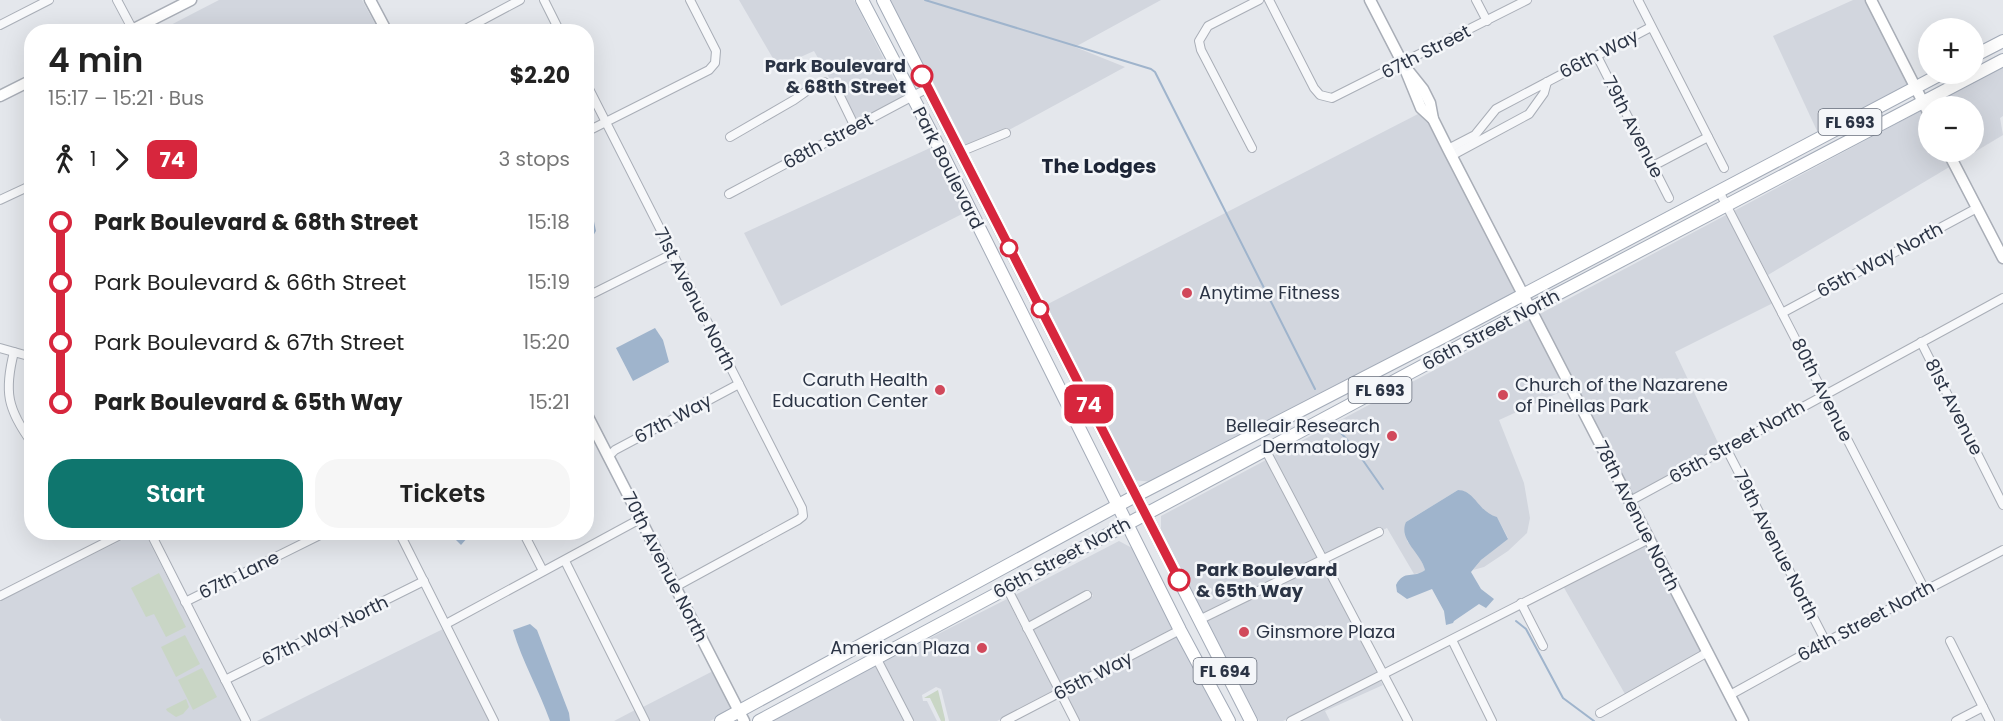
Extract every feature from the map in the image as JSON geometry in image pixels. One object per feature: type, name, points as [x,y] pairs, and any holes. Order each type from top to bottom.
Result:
[{"type":"main road","name":"Park Boulevard","points":[[862,0],[1005,279],[1126,524],[1229,721]]},
{"type":"main road","name":"Park Boulevard","points":[[883,0],[1251,721]]},
{"type":"main road","points":[[1984,51],[2003,41]]},
{"type":"main road","name":"66th Street North","points":[[1934,96],[2003,60]]},
{"type":"main road","name":"66th Street North","points":[[721,721],[742,716],[868,642],[1118,505],[1422,348],[1921,84]]},
{"type":"main road","name":"66th Street North","points":[[759,721],[1529,309],[1918,105]]},
{"type":"main road","points":[[1005,279],[1012,279],[1020,287],[1034,313],[1039,319],[1047,321]]},
{"type":"street","points":[[0,25],[49,0]]},
{"type":"street","points":[[117,0],[129,24]]},
{"type":"street","points":[[145,24],[191,0]]},
{"type":"street","points":[[370,0],[383,24]]},
{"type":"street","points":[[475,24],[520,0]]},
{"type":"street","points":[[544,0],[556,24]]},
{"type":"street","points":[[594,128],[709,70],[715,63],[716,51],[690,0]]},
{"type":"street","points":[[1252,148],[1201,50],[1200,41],[1208,26],[1259,0]]},
{"type":"street","name":"67th Street","points":[[1269,0],[1314,88],[1324,97],[1337,97],[1527,0]]},
{"type":"street","name":"78th Avenue North","points":[[1370,0],[1403,64],[1430,103],[1433,119],[1529,309],[1743,721]]},
{"type":"street","points":[[1476,0],[1487,21]]},
{"type":"street","points":[[1638,0],[1724,168]]},
{"type":"street","points":[[1871,0],[1920,96]]},
{"type":"street","name":"66th Way","points":[[1450,152],[1475,135],[1496,109],[1651,27]]},
{"type":"street","name":"79th Avenue","points":[[1597,56],[1669,198]]},
{"type":"street","points":[[730,137],[824,82],[836,88],[855,127]]},
{"type":"street","name":"66th Way","points":[[1450,152],[1529,114],[1544,93],[1547,82]]},
{"type":"street","points":[[0,96],[24,84]]},
{"type":"street","name":"68th Street","points":[[729,194],[928,88]]},
{"type":"street","name":"71st Avenue North","points":[[594,97],[802,508],[803,516],[798,520],[675,586]]},
{"type":"street","points":[[960,152],[1006,133]]},
{"type":"street","points":[[1653,166],[1708,137]]},
{"type":"street","points":[[1953,162],[2003,258]]},
{"type":"street","points":[[0,200],[24,189]]},
{"type":"street","name":"80th Avenue","points":[[1719,191],[1925,590]]},
{"type":"street","name":"65th Way North","points":[[1782,312],[1977,208]]},
{"type":"street","points":[[594,293],[672,254]]},
{"type":"street","name":"65th Street North","points":[[1630,501],[2003,298]]},
{"type":"street","name":"81st Avenue","points":[[1921,342],[2003,505]]},
{"type":"street","points":[[0,348],[24,355]]},
{"type":"street","points":[[14,352],[7,379],[8,399],[24,428]]},
{"type":"street","name":"67th Way","points":[[609,456],[615,450],[739,384]]},
{"type":"street","name":"70th Avenue North","points":[[594,428],[742,716]]},
{"type":"street","name":"79th Avenue North","points":[[1726,448],[1826,642]]},
{"type":"street","points":[[1266,451],[1407,721]]},
{"type":"street","points":[[446,624],[640,519]]},
{"type":"street","points":[[1199,620],[1379,532]]},
{"type":"street","points":[[1291,721],[1649,539]]},
{"type":"street","points":[[0,594],[110,540]]},
{"type":"street","points":[[154,540],[246,721]]},
{"type":"street","name":"67th Lane","points":[[185,602],[310,540]]},
{"type":"street","points":[[403,540],[494,721]]},
{"type":"street","points":[[527,540],[543,571]]},
{"type":"street","name":"64th Street North","points":[[1730,695],[2003,550]]},
{"type":"street","points":[[565,561],[645,721]]},
{"type":"street","name":"67th Way North","points":[[225,680],[424,581]]},
{"type":"street","points":[[1007,588],[1075,721]]},
{"type":"street","points":[[1027,628],[1087,595]]},
{"type":"street","points":[[1521,603],[1544,646]]},
{"type":"street","name":"65th Way","points":[[1005,721],[1180,630]]},
{"type":"street","points":[[1452,640],[1492,721]]},
{"type":"street","points":[[1950,641],[1990,721]]},
{"type":"street","points":[[868,642],[909,721]]},
{"type":"street","points":[[1600,713],[1708,652]]},
{"type":"street","points":[[1956,721],[1983,707]]},
{"type":"shaded area","points":[[219,0],[362,0],[375,24],[173,24]]},
{"type":"shaded area","points":[[739,0],[854,0],[903,97],[857,122],[839,86],[831,81],[814,51],[778,67]]},
{"type":"shaded area","points":[[889,0],[1161,0],[1075,47],[1125,67],[1009,130],[1007,128],[963,147]]},
{"type":"shaded area","points":[[1853,0],[1866,0],[1909,84],[1818,133],[1773,36]]},
{"type":"shaded area","points":[[2003,67],[2003,116],[2000,118],[2003,135],[1984,146],[1984,96],[1949,96],[1971,84],[1984,84],[1984,77]]},
{"type":"shaded area","points":[[1918,112],[1918,162],[1949,162],[1951,166],[1768,275],[1734,211]]},
{"type":"shaded area","points":[[1420,113],[1431,124],[1516,292],[1153,482],[1133,480],[1044,306]]},
{"type":"shaded area","points":[[930,148],[964,213],[781,306],[744,233]]},
{"type":"shaded area","points":[[1726,215],[1773,303],[1675,352],[1720,447],[1632,495],[1538,315]]},
{"type":"shaded area","points":[[1530,319],[1567,389],[1499,420],[1524,483],[1530,518],[1527,533],[1508,551],[1484,567],[1473,570],[1481,560],[1508,538],[1497,517],[1488,515],[1468,493],[1458,490],[1406,522],[1407,541],[1424,566],[1425,570],[1421,573],[1414,574],[1387,528],[1383,530],[1381,527],[1326,554],[1273,456]]},
{"type":"shaded area","points":[[1266,460],[1319,558],[1204,614],[1161,530],[1161,516]]},
{"type":"shaded area","points":[[122,540],[148,540],[242,721],[2,721],[0,718],[0,601]]},
{"type":"shaded area","points":[[1119,541],[1134,549],[1175,629],[1063,688],[1032,629],[1093,596],[1089,590],[1029,622],[1015,595]]},
{"type":"shaded area","points":[[1645,546],[1701,652],[1625,694],[1563,586]]},
{"type":"shaded area","points":[[1322,565],[1377,673],[1283,721],[1259,721],[1207,620]]},
{"type":"shaded area","points":[[1007,599],[1055,692],[997,721],[949,721],[941,689],[936,687],[922,695],[923,701],[927,701],[937,721],[914,721],[883,662]]},
{"type":"shaded area","points":[[443,629],[490,721],[257,721],[311,694]]},
{"type":"shaded area","points":[[1178,636],[1224,721],[1080,721],[1066,695]]},
{"type":"shaded area","points":[[875,666],[904,721],[769,721]]},
{"type":"shaded area","points":[[713,671],[733,709],[710,721],[650,721],[643,707]]},
{"type":"shaded area","points":[[1380,680],[1383,685],[1325,711],[1330,721],[1300,721]]},
{"type":"shaded area","points":[[635,710],[640,721],[614,721]]},
{"type":"green space","points":[[159,573],[186,627],[166,637],[154,614],[146,617],[131,588]]},
{"type":"green space","points":[[185,635],[200,664],[176,677],[161,647]]},
{"type":"green space","points":[[202,668],[217,697],[193,710],[178,680]]},
{"type":"green space","points":[[938,690],[945,721],[941,721],[930,698],[924,698]]},
{"type":"green space","points":[[186,699],[189,707],[183,714],[176,717],[167,711],[166,709]]},
{"type":"water","points":[[655,328],[663,340],[669,362],[633,381],[616,348]]},
{"type":"water","points":[[1458,490],[1469,494],[1485,511],[1497,517],[1508,539],[1481,560],[1471,572],[1481,589],[1494,599],[1486,608],[1479,604],[1453,623],[1446,625],[1444,611],[1432,589],[1407,599],[1397,592],[1396,585],[1402,577],[1425,570],[1407,541],[1404,529],[1406,522]]},
{"type":"water","points":[[456,540],[465,540],[461,545]]},
{"type":"water","points":[[530,624],[537,630],[570,721],[550,721],[521,653],[513,630]]},
{"type":"waterway","points":[[925,0],[1155,72],[1315,389]]},
{"type":"waterway","points":[[1335,426],[1355,449],[1383,489]]},
{"type":"waterway","points":[[1516,621],[1526,629],[1563,698],[1594,721]]},
{"type":"bus line","name":"74","points":[[922,76],[1179,580]]},
{"type":"place","name":"Park Boulevard & 68th Street","points":[[922,76]]},
{"type":"place","name":"Anytime Fitness","points":[[1187,293]]},
{"type":"place","name":"Caruth Health Education Center","points":[[940,390]]},
{"type":"place","name":"Church of the Nazarene of Pinellas Park","points":[[1503,395]]},
{"type":"place","name":"Belleair Research Dermatology","points":[[1392,436]]},
{"type":"place","name":"Park Boulevard & 65th Way","points":[[1179,580]]},
{"type":"place","name":"Ginsmore Plaza","points":[[1244,632]]},
{"type":"place","name":"American Plaza","points":[[982,648]]},
{"type":"district","name":"The Lodges","points":[[1099,166]]}]
